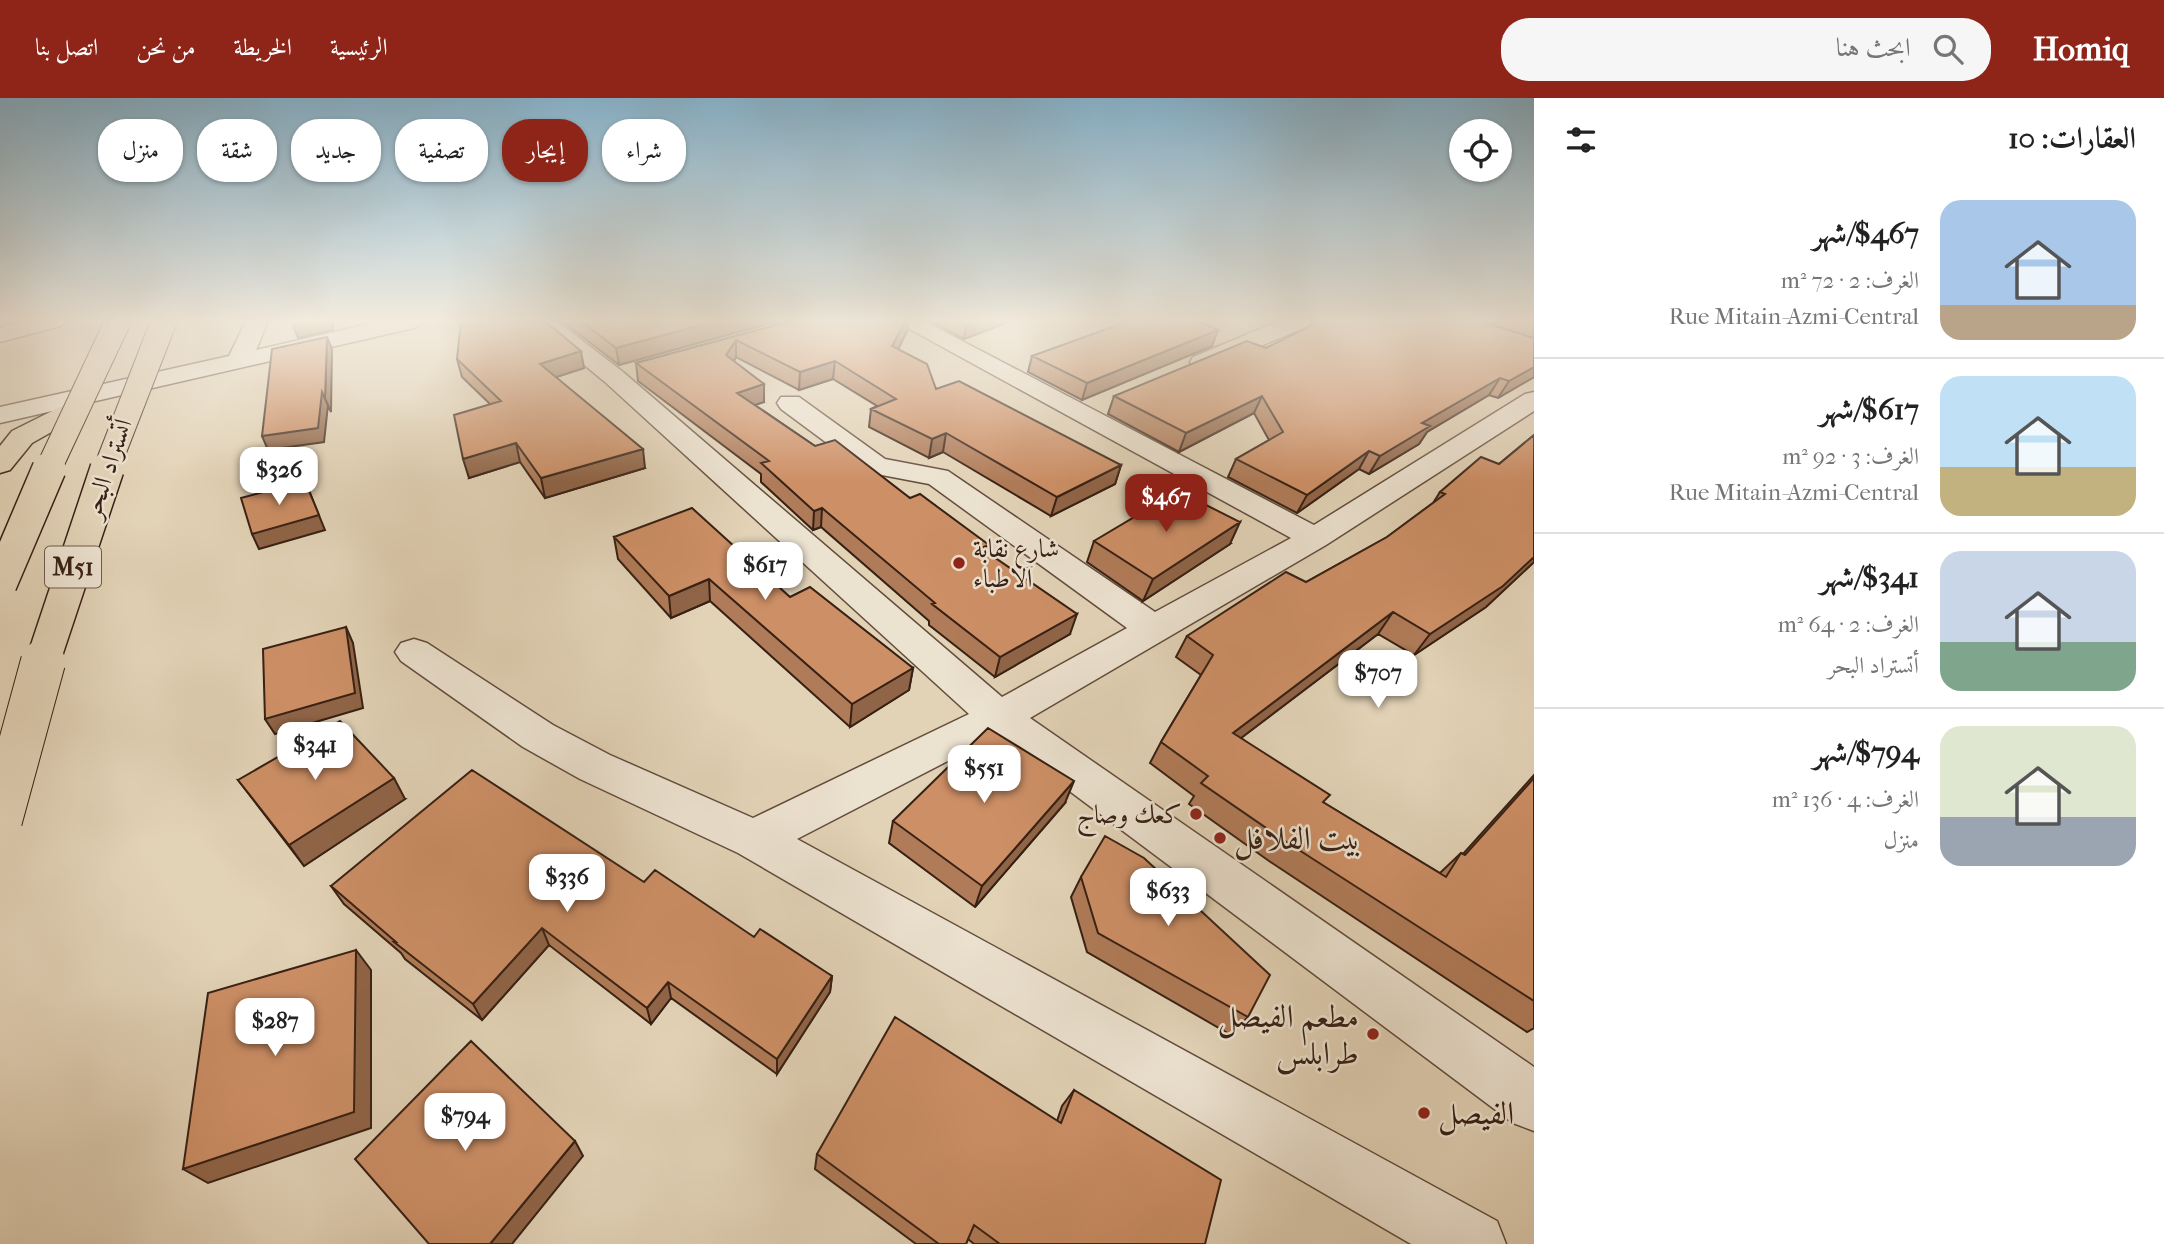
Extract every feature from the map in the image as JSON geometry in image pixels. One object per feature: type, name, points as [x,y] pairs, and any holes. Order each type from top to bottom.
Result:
[{"type":"highway","name":"أتستراد البحر","points":[[0,584],[92,374]]},
{"type":"highway","name":"أتستراد البحر","points":[[0,820],[58,609],[142,374]]},
{"type":"highway","points":[[0,464],[22,438],[76,407]]},
{"type":"street","points":[[0,415],[179,374]]},
{"type":"street","points":[[629,374],[999,716],[1534,1102]]},
{"type":"street","points":[[1021,374],[1093,408],[1315,538]]},
{"type":"street","points":[[754,839],[999,716],[1154,629],[1315,538],[1534,400]]},
{"type":"street","points":[[790,403],[876,466],[938,477],[1154,629]]},
{"type":"street","points":[[414,652],[550,742],[595,767],[754,839],[1474,1244]]},
{"type":"building","points":[[269,374],[326,374],[325,399],[322,392],[318,428],[262,436]]},
{"type":"building","points":[[473,374],[553,374],[643,449],[541,478],[516,443],[463,459],[454,415],[501,401]]},
{"type":"building","points":[[652,374],[752,374],[764,384],[737,393],[815,446],[835,440],[910,498],[920,494],[989,545],[981,548],[1077,614],[1000,657],[932,604],[935,603],[822,508],[814,511],[761,463],[769,461]]},
{"type":"building","points":[[857,374],[931,374],[936,389],[959,381],[1121,465],[1057,497],[946,433],[932,439],[871,409],[896,399]]},
{"type":"building","points":[[1070,374],[1108,374],[1087,383]]},
{"type":"building","points":[[1166,374],[1521,374],[1509,381],[1500,378],[1422,423],[1430,426],[1380,456],[1369,451],[1307,495],[1236,459],[1283,432],[1262,396],[1186,433],[1114,396]]},
{"type":"building","points":[[1534,435],[1534,557],[1503,586],[1430,634],[1393,612],[1233,733],[1330,795],[1323,802],[1446,877],[1461,853],[1465,855],[1534,778],[1534,1001],[1285,841],[1201,783],[1208,776],[1161,742],[1213,655],[1187,636],[1286,572],[1306,582],[1387,537],[1445,494],[1440,492],[1481,457],[1499,464]]},
{"type":"building","points":[[305,481],[319,515],[252,534],[241,498]]},
{"type":"building","points":[[1178,491],[1240,522],[1153,579],[1094,541]]},
{"type":"building","points":[[692,508],[790,597],[810,587],[913,668],[852,704],[709,579],[669,596],[614,537]]},
{"type":"building","points":[[346,627],[355,693],[265,719],[263,649]]},
{"type":"building","points":[[340,721],[394,778],[289,845],[238,780]]},
{"type":"building","points":[[988,728],[1074,781],[982,886],[893,821]]},
{"type":"building","points":[[472,770],[644,882],[655,870],[754,937],[760,929],[832,976],[777,1059],[668,982],[647,1008],[542,928],[473,1004],[394,942],[331,886]]},
{"type":"building","points":[[1105,836],[1144,858],[1270,975],[1248,1017],[1098,933],[1081,877]]},
{"type":"building","points":[[356,950],[354,1112],[183,1169],[208,993]]},
{"type":"building","points":[[895,1017],[1061,1123],[1074,1090],[1221,1180],[1205,1244],[1000,1244],[974,1225],[966,1244],[939,1244],[817,1154]]},
{"type":"building","points":[[471,1041],[575,1141],[490,1244],[429,1244],[355,1159]]},
{"type":"place","name":"شارع نقابة الاطباء","points":[[959,563]]},
{"type":"place","name":"كعك وصاج","points":[[1196,814]]},
{"type":"place","name":"بيت الفلافل","points":[[1220,838]]},
{"type":"place","name":"مطعم الفيصل طرابلس","points":[[1373,1034]]},
{"type":"place","name":"الفيصل","points":[[1424,1113]]}]
